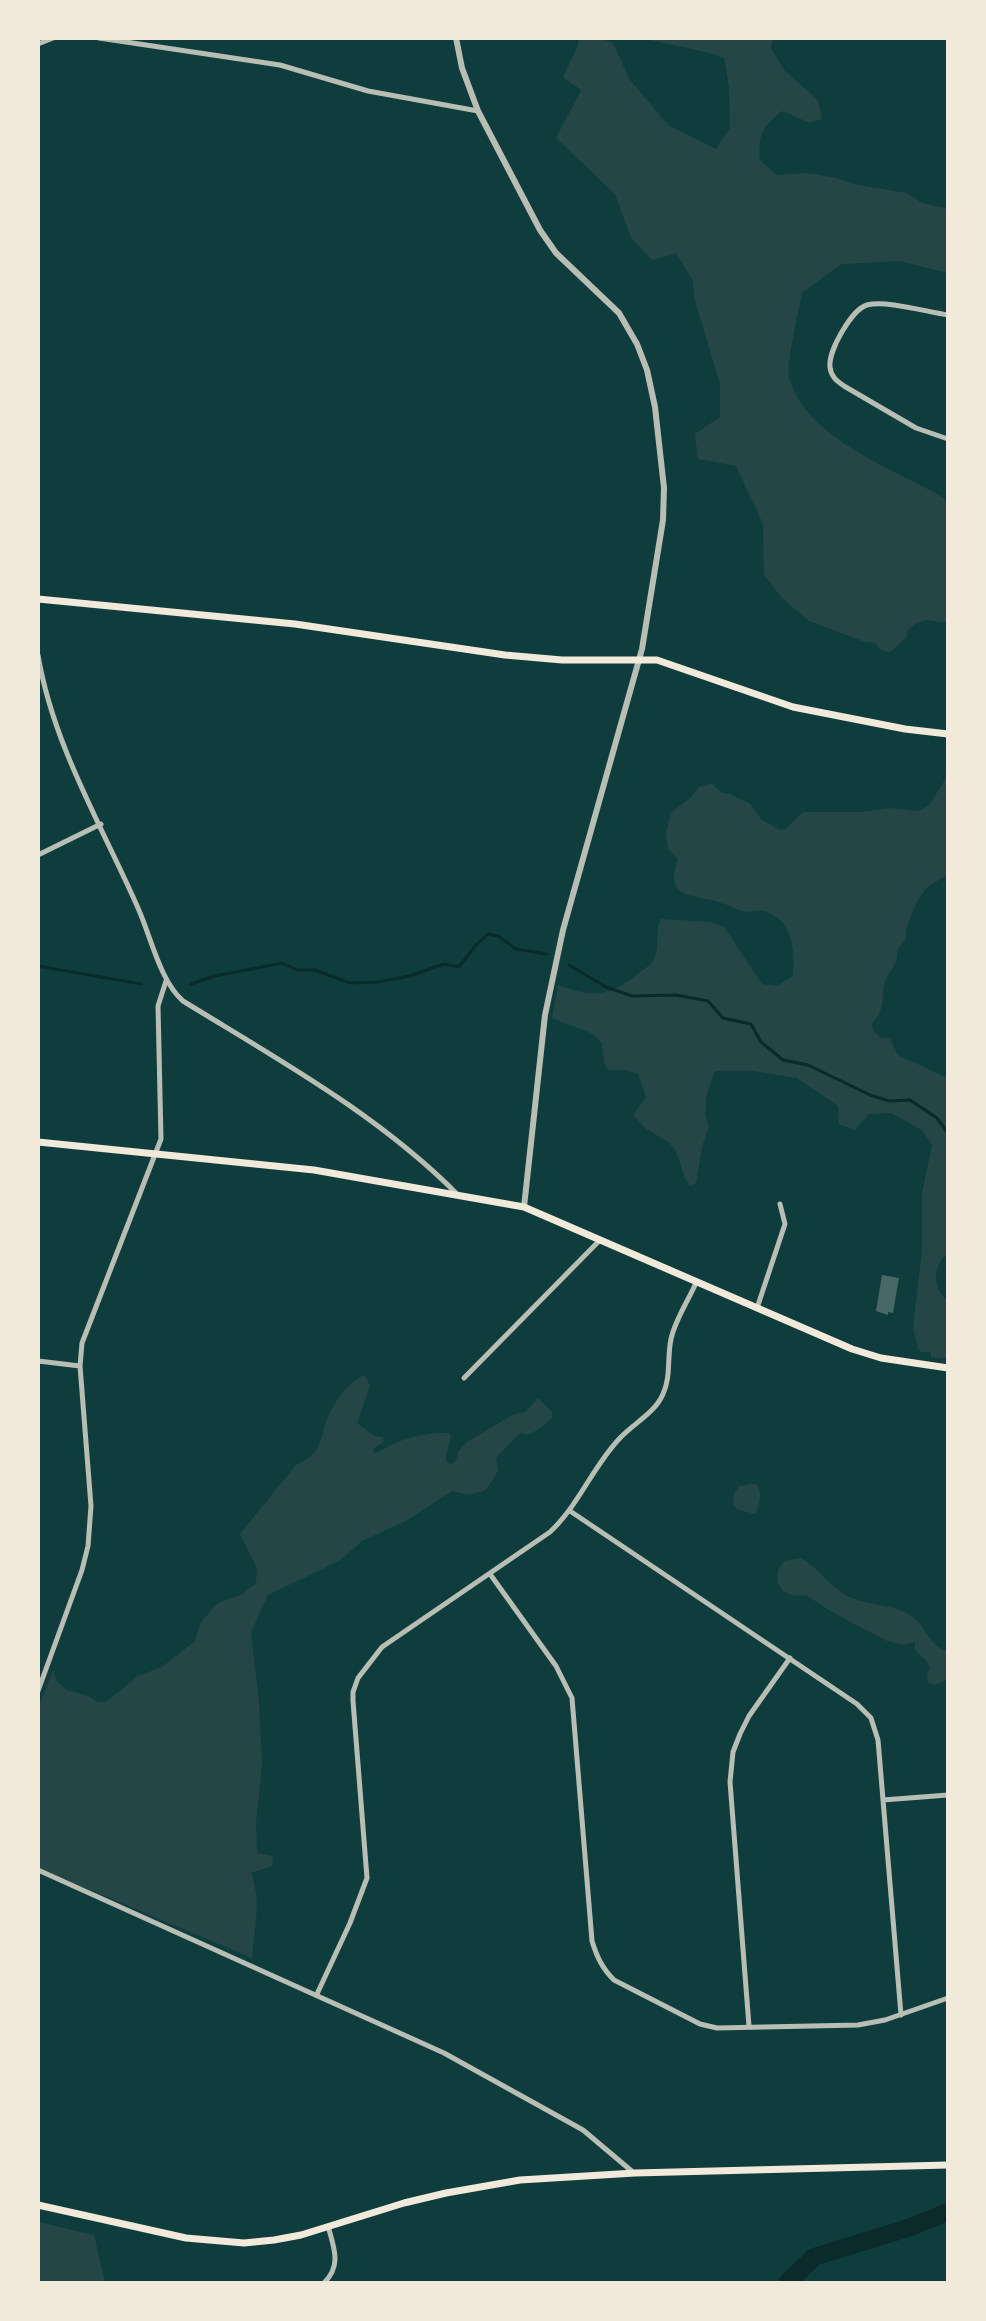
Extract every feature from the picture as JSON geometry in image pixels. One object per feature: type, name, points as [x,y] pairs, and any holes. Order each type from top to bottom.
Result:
[{"type":"main road","points":[[38,599],[295,624],[505,655],[562,660],[657,660],[793,707],[905,729],[948,734]]},
{"type":"main road","points":[[38,1142],[314,1170],[524,1207],[867,1354],[948,1368]]},
{"type":"main road","points":[[38,2205],[186,2238],[221,2242],[274,2240],[404,2203],[474,2187],[567,2176],[948,2165]]},
{"type":"street","points":[[38,44],[53,38]]},
{"type":"street","points":[[99,38],[280,65],[368,91],[478,111]]},
{"type":"street","points":[[456,38],[462,68],[478,111],[540,230],[556,253],[619,313],[637,344],[647,370],[655,407],[664,488],[663,520],[645,635],[567,914],[545,1015],[524,1207]]},
{"type":"street","points":[[948,315],[878,304],[861,307],[852,316],[832,352],[830,364],[834,378],[844,386],[916,428],[948,439]]},
{"type":"street","points":[[38,655],[40,677],[63,743],[147,929],[166,981],[183,1001],[346,1103],[459,1196]]},
{"type":"street","points":[[38,855],[101,824]]},
{"type":"street","points":[[38,1691],[88,1546],[91,1506],[80,1366],[82,1343],[161,1139],[158,1006],[166,981]]},
{"type":"street","points":[[757,1309],[785,1224],[780,1204]]},
{"type":"street","points":[[464,1378],[601,1239]]},
{"type":"street","points":[[317,1994],[367,1878],[353,1701],[355,1684],[382,1647],[550,1532],[570,1511],[604,1457],[662,1398],[668,1377],[672,1335],[696,1283]]},
{"type":"street","points":[[38,1361],[80,1366]]},
{"type":"street","points":[[570,1511],[857,1704],[871,1718],[878,1740],[901,2015]]},
{"type":"street","points":[[490,1574],[556,1666],[572,1698],[592,1941],[603,1969],[614,1980],[700,2024],[717,2028],[858,2025],[901,2015],[948,1998]]},
{"type":"street","points":[[749,2026],[730,1782],[733,1752],[749,1716],[790,1658]]},
{"type":"street","points":[[883,1800],[948,1795]]},
{"type":"street","points":[[38,1870],[444,2053],[583,2130],[635,2173]]},
{"type":"street","points":[[324,2283],[333,2272],[336,2260],[328,2226]]},
{"type":"shaded area","points":[[579,38],[599,38],[613,43],[630,80],[669,126],[716,149],[730,128],[729,86],[724,58],[644,38],[773,38],[771,48],[784,70],[818,100],[822,119],[810,123],[782,111],[763,132],[760,160],[777,175],[808,173],[837,178],[853,184],[907,193],[922,203],[948,209],[948,273],[899,261],[841,264],[802,293],[789,377],[798,399],[813,418],[832,434],[854,450],[944,498],[948,509],[948,623],[926,620],[915,624],[908,630],[906,638],[890,652],[881,650],[875,643],[809,621],[783,599],[764,575],[763,524],[736,466],[698,459],[695,434],[720,417],[720,384],[694,297],[693,281],[676,253],[652,260],[631,238],[615,194],[556,138],[581,90],[563,77]]},
{"type":"shaded area","points":[[948,755],[948,875],[925,890],[915,906],[906,939],[897,950],[896,960],[884,986],[881,1010],[872,1023],[873,1031],[881,1038],[890,1039],[898,1055],[948,1078],[948,1253],[939,1264],[936,1277],[939,1290],[948,1301],[948,1359],[931,1357],[931,1352],[921,1352],[913,1327],[922,1250],[922,1193],[932,1145],[922,1130],[891,1113],[869,1114],[855,1130],[839,1124],[838,1106],[797,1078],[753,1071],[715,1071],[707,1093],[705,1114],[709,1126],[696,1183],[690,1186],[676,1151],[633,1115],[646,1097],[638,1074],[608,1070],[602,1043],[591,1033],[552,1018],[558,985],[580,992],[606,992],[624,984],[649,965],[655,956],[661,919],[712,922],[724,927],[762,984],[777,986],[793,976],[790,939],[776,916],[764,911],[742,911],[677,888],[674,881],[678,859],[668,849],[666,833],[671,813],[699,787],[711,783],[722,793],[750,804],[762,820],[780,830],[803,812],[862,812],[890,808],[919,811],[929,805],[945,780]]},
{"type":"shaded area","points":[[365,1375],[370,1386],[357,1423],[374,1436],[383,1437],[384,1442],[373,1449],[374,1453],[412,1437],[450,1433],[446,1461],[451,1464],[467,1442],[514,1414],[525,1412],[538,1398],[552,1412],[552,1418],[528,1435],[520,1433],[496,1458],[498,1471],[486,1490],[469,1495],[452,1491],[406,1521],[362,1541],[339,1561],[268,1595],[251,1632],[262,1765],[256,1823],[257,1853],[273,1856],[272,1866],[251,1873],[257,1904],[252,1958],[38,1868],[38,1709],[53,1670],[57,1682],[67,1690],[89,1696],[97,1702],[107,1701],[138,1676],[162,1667],[195,1641],[201,1622],[218,1603],[241,1595],[256,1583],[257,1568],[240,1534],[296,1465],[317,1449],[336,1402],[352,1383]]},
{"type":"shaded area","points":[[756,1484],[759,1491],[756,1514],[738,1510],[733,1504],[739,1486]]},
{"type":"shaded area","points":[[800,1558],[844,1594],[898,1609],[915,1619],[935,1644],[945,1650],[948,1648],[948,1679],[934,1685],[928,1683],[930,1667],[915,1650],[915,1642],[903,1645],[887,1641],[806,1595],[793,1596],[783,1591],[777,1582],[778,1570],[784,1561]]},
{"type":"shaded area","points":[[38,2222],[94,2235],[105,2283],[38,2283]]},
{"type":"building","points":[[882,1275],[899,1278],[893,1313],[888,1312],[888,1315],[876,1311]]},
{"type":"waterway","points":[[191,984],[282,963],[297,970],[315,970],[350,983],[378,982],[410,976],[444,964],[459,967],[488,934],[498,936],[516,949],[547,954]]},
{"type":"waterway","points":[[569,965],[606,987],[632,996],[676,995],[708,1001],[723,1018],[751,1024],[761,1042],[783,1060],[808,1065],[889,1101],[910,1100],[937,1118],[948,1133]]},
{"type":"waterway","points":[[38,966],[141,984]]},
{"type":"waterway","points":[[787,2283],[814,2257],[908,2228],[948,2212]]}]
